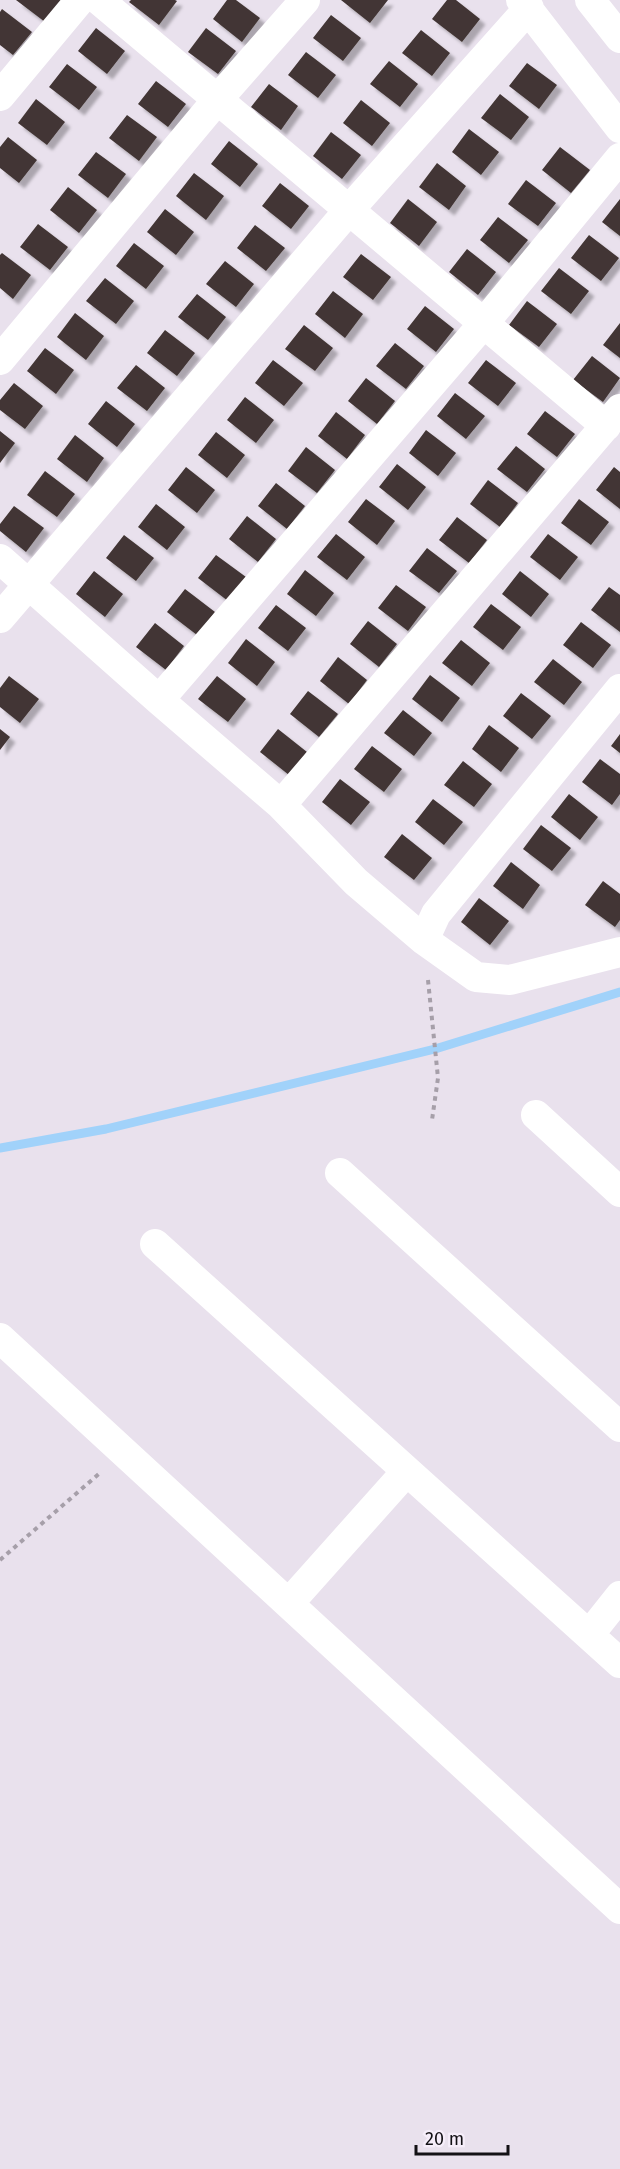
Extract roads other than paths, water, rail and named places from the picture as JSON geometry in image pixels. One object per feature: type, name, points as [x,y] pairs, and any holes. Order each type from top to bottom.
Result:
[{"type":"street","points":[[0,96],[80,0]]},
{"type":"street","points":[[99,0],[484,323],[613,417],[281,805]]},
{"type":"street","points":[[0,360],[217,100],[305,0]]},
{"type":"street","points":[[590,0],[620,38]]},
{"type":"street","points":[[0,618],[525,4],[620,128]]},
{"type":"street","points":[[159,700],[484,323],[620,158]]},
{"type":"street","points":[[0,559],[281,805],[356,882],[424,940],[476,977],[510,980],[620,952]]},
{"type":"street","points":[[424,940],[436,914],[620,689]]},
{"type":"street","points":[[536,1115],[620,1192]]},
{"type":"street","points":[[340,1173],[620,1426]]},
{"type":"street","points":[[156,1244],[620,1663]]},
{"type":"street","points":[[0,1338],[620,1909]]},
{"type":"street","points":[[289,1603],[406,1472]]},
{"type":"street","points":[[589,1635],[620,1596]]},
{"type":"waterway","points":[[0,1148],[106,1129],[435,1049],[620,992]]}]
